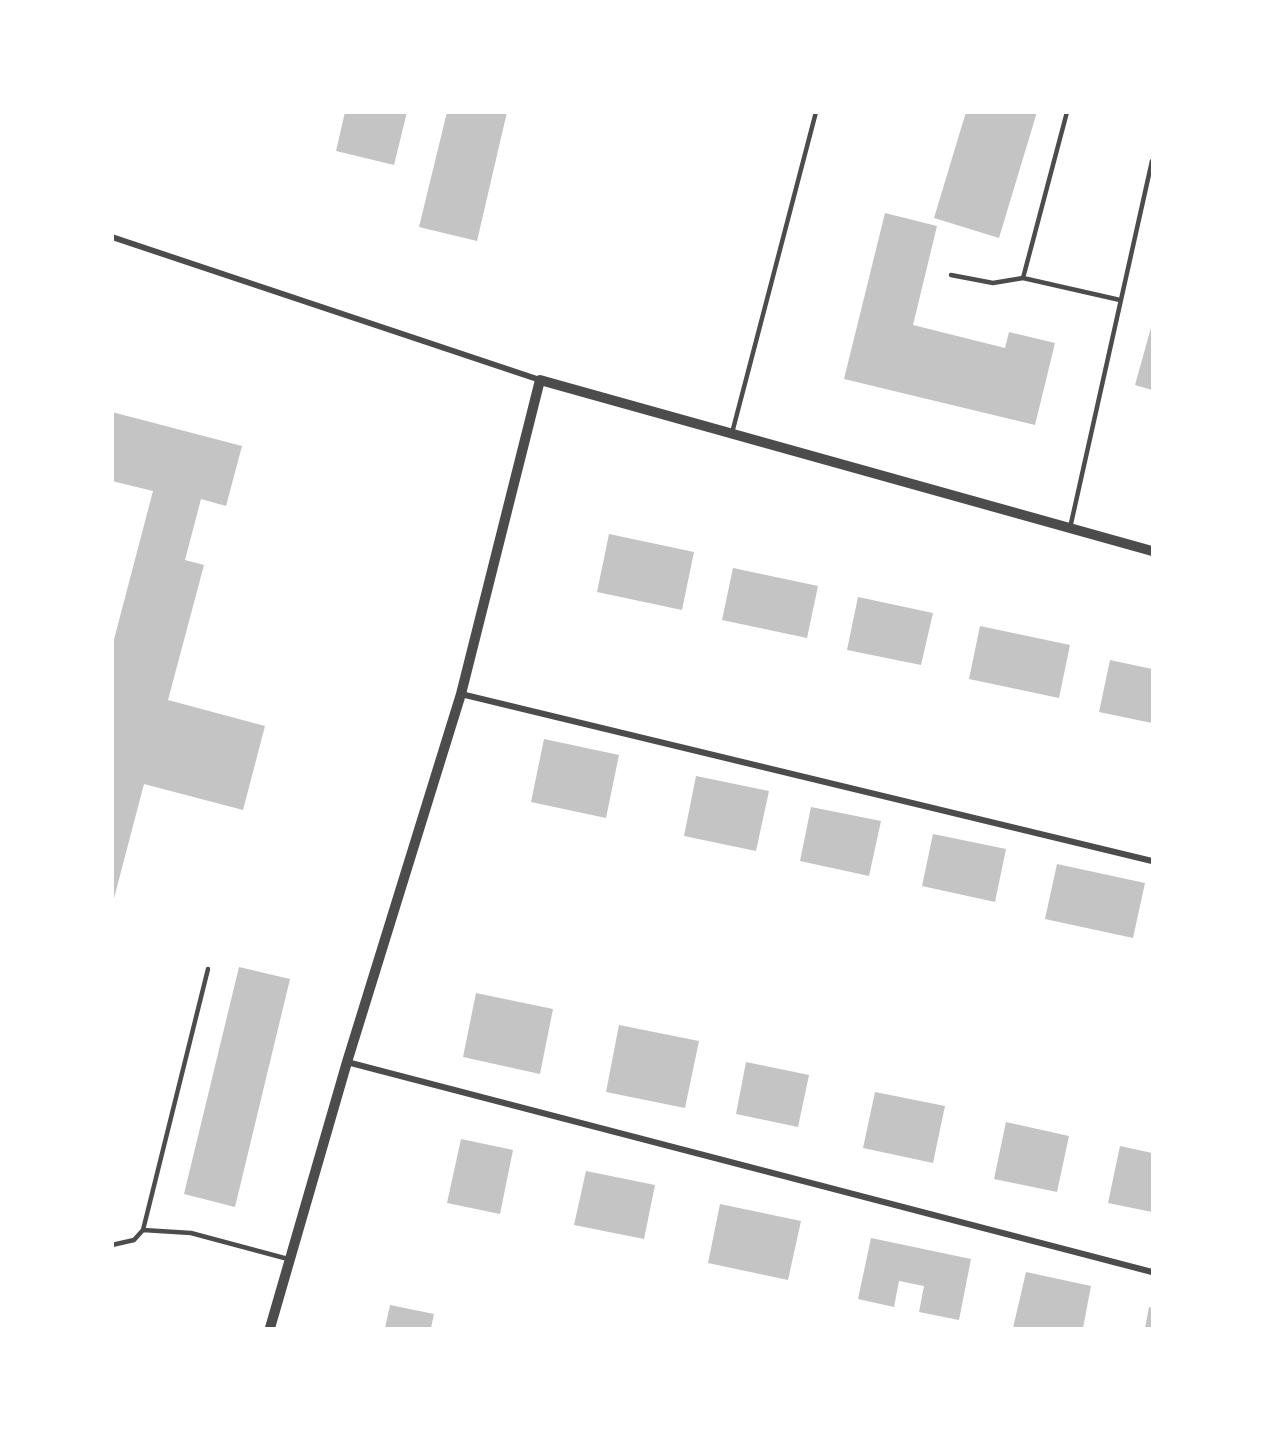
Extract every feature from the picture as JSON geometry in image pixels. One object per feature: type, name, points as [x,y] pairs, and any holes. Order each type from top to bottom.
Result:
[{"type":"street","points":[[112,237],[540,380],[1152,551]]},
{"type":"street","points":[[270,1329],[288,1259],[347,1062],[461,694],[540,380]]},
{"type":"street","points":[[461,694],[1152,861]]},
{"type":"street","points":[[347,1062],[1152,1272]]},
{"type":"lane","points":[[732,433],[816,112]]},
{"type":"lane","points":[[1023,278],[1067,112]]},
{"type":"lane","points":[[1070,528],[1152,161]]},
{"type":"lane","points":[[951,275],[993,284],[1023,278],[1120,300]]},
{"type":"lane","points":[[112,1245],[134,1240],[143,1230],[208,969]]},
{"type":"lane","points":[[143,1230],[191,1233],[288,1259]]},
{"type":"building","points":[[345,112],[407,112],[394,165],[336,151]]},
{"type":"building","points":[[447,112],[507,112],[477,241],[419,227]]},
{"type":"building","points":[[966,112],[1037,112],[999,238],[934,218]]},
{"type":"building","points":[[885,213],[937,226],[913,325],[1005,348],[1009,332],[1055,343],[1035,425],[844,379]]},
{"type":"building","points":[[1152,324],[1152,390],[1135,385]]},
{"type":"building","points":[[112,412],[242,446],[226,506],[201,499],[185,560],[204,565],[168,700],[265,726],[243,810],[144,784],[113,902],[112,647],[153,491],[112,481]]},
{"type":"building","points":[[609,534],[694,552],[682,610],[597,592]]},
{"type":"building","points":[[733,568],[818,586],[807,638],[722,620]]},
{"type":"building","points":[[858,597],[933,613],[921,665],[847,650]]},
{"type":"building","points":[[980,626],[1070,645],[1059,698],[969,679]]},
{"type":"building","points":[[1110,660],[1152,669],[1152,723],[1099,712]]},
{"type":"building","points":[[544,739],[619,755],[606,818],[531,802]]},
{"type":"building","points":[[696,776],[769,791],[756,851],[684,836]]},
{"type":"building","points":[[811,807],[881,821],[869,876],[800,861]]},
{"type":"building","points":[[933,834],[1006,849],[995,902],[922,886]]},
{"type":"building","points":[[1057,864],[1145,883],[1133,938],[1045,919]]},
{"type":"building","points":[[239,967],[290,979],[235,1207],[184,1194]]},
{"type":"building","points":[[476,993],[553,1009],[540,1074],[463,1057]]},
{"type":"building","points":[[619,1025],[699,1041],[685,1108],[606,1092]]},
{"type":"building","points":[[746,1062],[809,1075],[798,1127],[736,1114]]},
{"type":"building","points":[[875,1092],[945,1106],[933,1163],[863,1148]]},
{"type":"building","points":[[1006,1122],[1069,1136],[1057,1192],[994,1179]]},
{"type":"building","points":[[461,1139],[513,1150],[500,1214],[447,1203]]},
{"type":"building","points":[[1120,1146],[1152,1153],[1152,1212],[1108,1203]]},
{"type":"building","points":[[586,1171],[655,1185],[644,1239],[574,1225]]},
{"type":"building","points":[[720,1204],[801,1221],[788,1280],[708,1263]]},
{"type":"building","points":[[871,1238],[971,1259],[959,1320],[919,1312],[924,1286],[899,1281],[894,1307],[858,1299]]},
{"type":"building","points":[[1026,1272],[1091,1286],[1083,1328],[1013,1328]]},
{"type":"building","points":[[390,1305],[434,1314],[431,1328],[385,1328]]},
{"type":"building","points":[[1149,1307],[1152,1308],[1152,1328],[1145,1328]]}]
